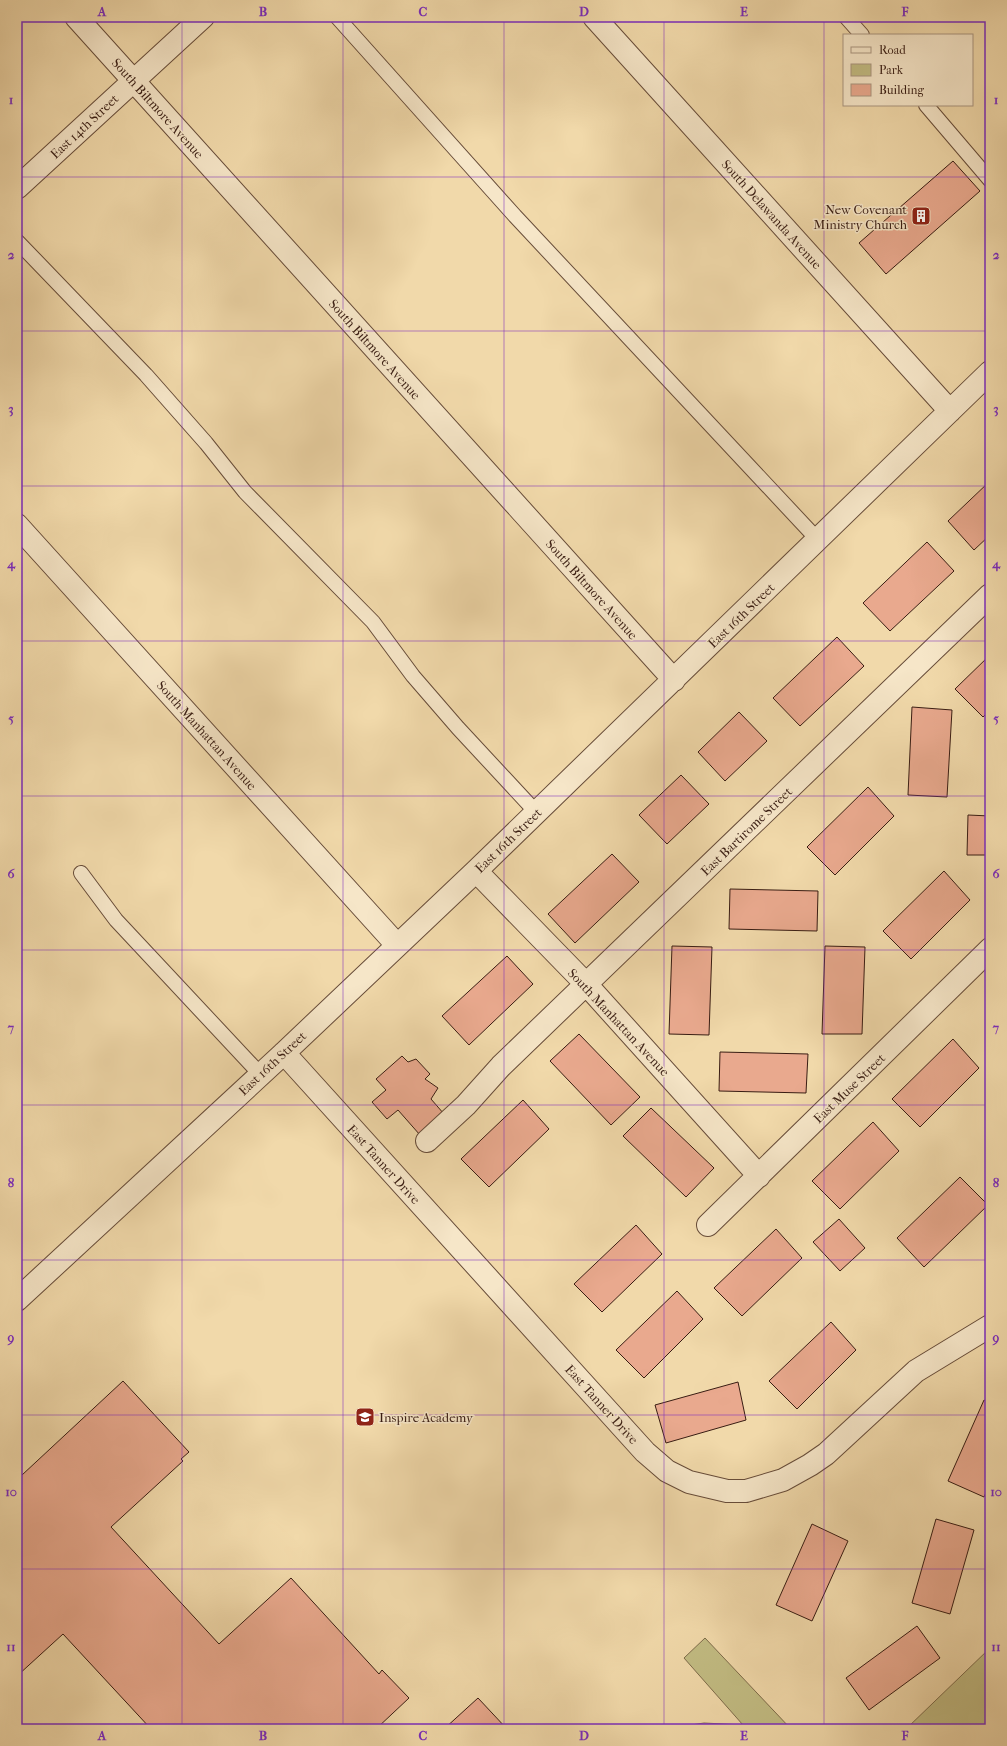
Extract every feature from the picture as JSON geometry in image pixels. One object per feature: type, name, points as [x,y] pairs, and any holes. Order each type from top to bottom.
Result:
[{"type":"street","name":"South Biltmore Avenue","points":[[76,17],[674,680]]},
{"type":"street","name":"East 14th Street","points":[[17,188],[203,17]]},
{"type":"street","name":"South Delawanda Avenue","points":[[594,17],[950,411]]},
{"type":"street","name":"East 16th Street","points":[[17,1300],[284,1053],[476,871],[990,372]]},
{"type":"street","name":"South Manhattan Avenue","points":[[17,525],[397,945]]},
{"type":"street","name":"East Bartirome Street","points":[[427,1141],[466,1105],[501,1066],[990,595]]},
{"type":"street","name":"South Manhattan Avenue","points":[[476,871],[586,984],[759,1176]]},
{"type":"street","name":"East Muse Street","points":[[708,1225],[990,949]]},
{"type":"street","name":"East Tanner Drive","points":[[284,1053],[645,1452],[667,1470],[689,1482],[727,1491],[746,1490],[783,1480],[826,1454],[916,1371],[990,1326]]},
{"type":"lane","points":[[337,17],[515,216],[818,540]]},
{"type":"lane","points":[[846,17],[861,34]]},
{"type":"lane","points":[[927,106],[990,180]]},
{"type":"lane","points":[[17,241],[146,375],[206,443],[246,492],[373,622],[413,676],[458,728],[536,812]]},
{"type":"lane","points":[[80,873],[116,920],[260,1074]]},
{"type":"green space","points":[[705,1638],[791,1729],[665,1729],[704,1723],[743,1725],[684,1658]]},
{"type":"green space","points":[[990,1648],[990,1729],[906,1729]]},
{"type":"building","name":"New Covenant Ministry Church","points":[[953,161],[980,191],[886,274],[859,243]]},
{"type":"building","points":[[990,481],[990,535],[974,550],[948,521]]},
{"type":"building","points":[[927,542],[954,571],[890,631],[863,603]]},
{"type":"building","points":[[837,637],[864,666],[800,726],[773,698]]},
{"type":"building","points":[[990,655],[990,710],[983,717],[955,689]]},
{"type":"building","points":[[912,707],[952,710],[947,797],[908,795]]},
{"type":"building","points":[[739,712],[767,741],[725,781],[698,752]]},
{"type":"building","points":[[681,775],[709,804],[667,844],[639,815]]},
{"type":"building","points":[[868,787],[894,816],[835,875],[807,847]]},
{"type":"building","points":[[968,815],[990,816],[990,855],[967,855]]},
{"type":"building","points":[[612,854],[639,882],[575,943],[548,914]]},
{"type":"building","points":[[944,871],[970,900],[911,959],[883,931]]},
{"type":"building","points":[[730,889],[818,891],[817,931],[729,929]]},
{"type":"building","points":[[672,946],[712,947],[709,1035],[669,1034]]},
{"type":"building","points":[[825,946],[865,947],[862,1034],[822,1034]]},
{"type":"building","points":[[507,956],[533,984],[469,1045],[442,1016]]},
{"type":"building","points":[[579,1034],[640,1097],[611,1125],[550,1061]]},
{"type":"building","points":[[953,1039],[979,1068],[920,1127],[892,1099]]},
{"type":"building","points":[[720,1052],[808,1054],[806,1093],[719,1091]]},
{"type":"building","points":[[402,1056],[408,1062],[416,1059],[430,1074],[425,1079],[438,1088],[431,1099],[444,1114],[420,1135],[398,1110],[387,1119],[372,1102],[386,1090],[376,1079]]},
{"type":"building","points":[[523,1100],[549,1129],[489,1187],[461,1159]]},
{"type":"building","points":[[651,1108],[714,1168],[686,1197],[623,1136]]},
{"type":"building","points":[[873,1122],[899,1151],[840,1209],[812,1181]]},
{"type":"building","points":[[960,1177],[988,1205],[924,1267],[897,1238]]},
{"type":"building","points":[[839,1219],[865,1248],[840,1271],[813,1242]]},
{"type":"building","points":[[636,1225],[662,1254],[602,1312],[574,1284]]},
{"type":"building","points":[[776,1229],[802,1258],[742,1316],[714,1288]]},
{"type":"building","points":[[677,1291],[703,1319],[644,1378],[616,1350]]},
{"type":"building","points":[[831,1322],[856,1350],[797,1409],[769,1381]]},
{"type":"building","points":[[123,1381],[189,1452],[181,1459],[183,1461],[111,1527],[219,1644],[291,1578],[379,1674],[382,1670],[409,1698],[376,1729],[151,1729],[63,1634],[17,1676],[17,1470],[22,1475]]},
{"type":"building","points":[[738,1382],[746,1420],[666,1443],[655,1405]]},
{"type":"building","points":[[984,1400],[990,1403],[990,1484],[984,1497],[948,1481]]},
{"type":"building","points":[[936,1519],[974,1530],[950,1614],[912,1603]]},
{"type":"building","points":[[812,1524],[848,1541],[812,1621],[776,1605]]},
{"type":"building","points":[[917,1626],[940,1658],[869,1710],[846,1678]]},
{"type":"building","points":[[478,1698],[507,1729],[444,1729]]},
{"type":"place","name":"New Covenant Ministry Church","points":[[921,216]]},
{"type":"place","name":"Inspire Academy","points":[[365,1417]]}]
